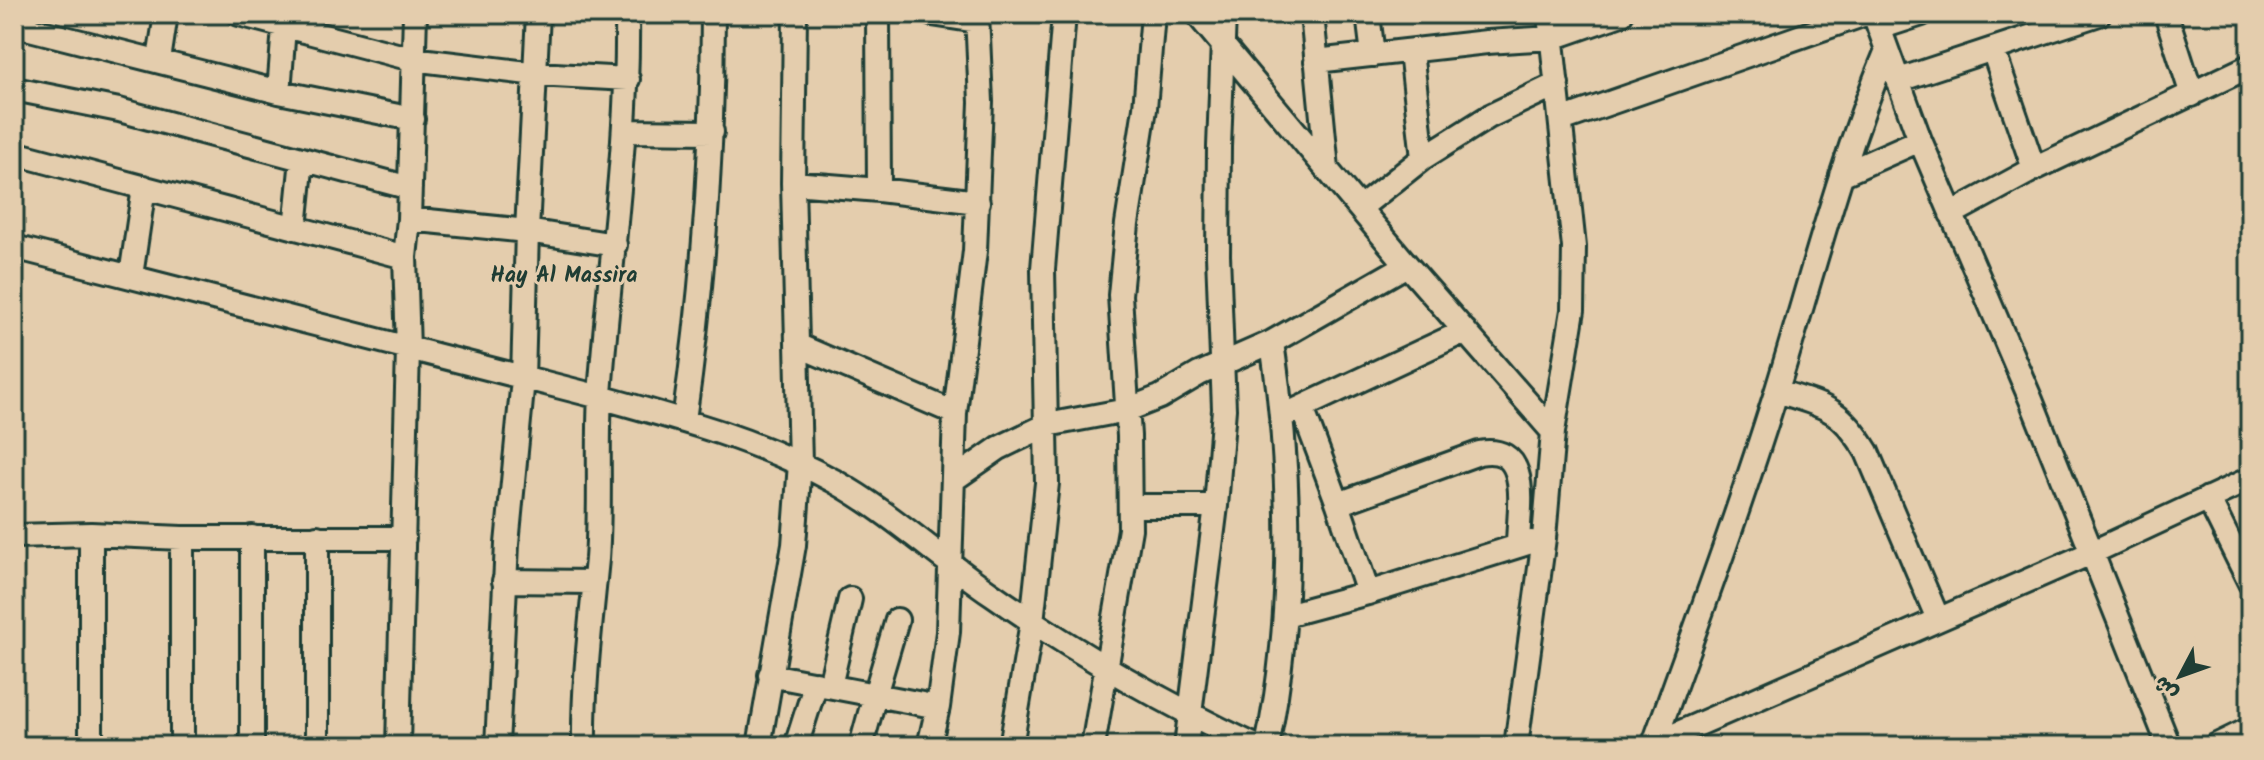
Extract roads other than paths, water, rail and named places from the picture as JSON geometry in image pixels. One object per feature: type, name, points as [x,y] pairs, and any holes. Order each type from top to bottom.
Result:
[{"type":"street","points":[[159,60],[166,14]]},
{"type":"street","points":[[239,14],[284,20],[412,59],[536,74],[628,79]]},
{"type":"street","points":[[398,746],[408,349],[405,257],[409,219],[415,14]]},
{"type":"street","points":[[497,746],[504,581],[523,379],[538,14]]},
{"type":"street","points":[[584,746],[586,655],[600,502],[600,397],[628,79],[627,14]]},
{"type":"street","points":[[684,420],[704,263],[712,132],[713,14]]},
{"type":"street","points":[[759,746],[794,545],[800,463],[793,183],[795,14]]},
{"type":"street","points":[[878,14],[879,190]]},
{"type":"street","points":[[929,746],[938,707],[948,632],[955,413],[975,251],[981,102],[977,18],[932,14]]},
{"type":"street","points":[[1011,746],[1032,622],[1047,483],[1043,269],[1064,14]]},
{"type":"street","points":[[1093,746],[1132,506],[1123,368],[1122,272],[1145,108],[1153,14]]},
{"type":"street","points":[[1197,14],[1407,265],[1553,432]]},
{"type":"street","points":[[1186,746],[1216,506],[1224,409],[1218,239],[1224,14]]},
{"type":"street","points":[[1312,14],[1327,169]]},
{"type":"street","points":[[1368,14],[1373,55]]},
{"type":"street","points":[[1516,746],[1544,538],[1553,432],[1573,310],[1575,278],[1549,14]]},
{"type":"street","points":[[1316,61],[1552,38],[1621,14]]},
{"type":"street","points":[[1561,120],[1922,14]]},
{"type":"street","points":[[1899,80],[2099,14]]},
{"type":"street","points":[[2166,14],[2192,95]]},
{"type":"street","points":[[279,92],[284,20]]},
{"type":"street","points":[[14,25],[279,92],[413,119]]},
{"type":"street","points":[[1876,26],[1920,140],[2031,400],[2169,746]]},
{"type":"street","points":[[1654,746],[1747,485],[1777,391],[1818,244],[1864,105],[1876,26]]},
{"type":"street","points":[[1993,50],[2034,169]]},
{"type":"street","points":[[1411,51],[1423,158]]},
{"type":"street","points":[[1951,214],[2034,169],[2250,66]]},
{"type":"street","points":[[1360,208],[1423,158],[1490,116],[1557,84]]},
{"type":"street","points":[[14,89],[119,110],[410,188]]},
{"type":"street","points":[[624,131],[712,132]]},
{"type":"street","points":[[1841,175],[1920,140]]},
{"type":"street","points":[[14,153],[405,257]]},
{"type":"street","points":[[295,228],[302,159]]},
{"type":"street","points":[[793,183],[978,202]]},
{"type":"street","points":[[131,276],[144,187]]},
{"type":"street","points":[[409,219],[527,231],[615,245]]},
{"type":"street","points":[[14,247],[684,420],[800,463],[860,497],[1032,622],[1106,669],[1191,716],[1255,746]]},
{"type":"street","points":[[953,480],[999,448],[1047,425],[1127,410],[1272,342],[1407,265]]},
{"type":"street","points":[[1292,412],[1465,331]]},
{"type":"street","points":[[1272,342],[1292,412],[1338,504],[1368,593]]},
{"type":"street","points":[[797,345],[955,413]]},
{"type":"street","points":[[1777,391],[1827,407],[1837,413],[1857,435],[1938,619]]},
{"type":"street","points":[[1267,746],[1280,684],[1286,615],[1292,412]]},
{"type":"street","points":[[1338,504],[1479,453],[1500,451],[1511,459],[1519,473],[1518,546]]},
{"type":"street","points":[[1654,746],[2091,553],[2250,479]]},
{"type":"street","points":[[2208,498],[2250,583]]},
{"type":"street","points":[[1132,506],[1216,506]]},
{"type":"street","points":[[91,534],[91,746]]},
{"type":"street","points":[[14,536],[404,538]]},
{"type":"street","points":[[252,537],[252,746]]},
{"type":"street","points":[[317,537],[317,746]]},
{"type":"street","points":[[182,538],[182,746]]},
{"type":"street","points":[[1286,615],[1544,538]]},
{"type":"street","points":[[504,581],[593,582]]},
{"type":"street","points":[[796,746],[823,684],[850,599]]},
{"type":"street","points":[[861,746],[897,620]]},
{"type":"street","points":[[770,675],[938,707]]},
{"type":"street","points":[[2215,746],[2250,729]]},
{"type":"district","name":"Hay Al Massira","points":[[564,276]]}]
